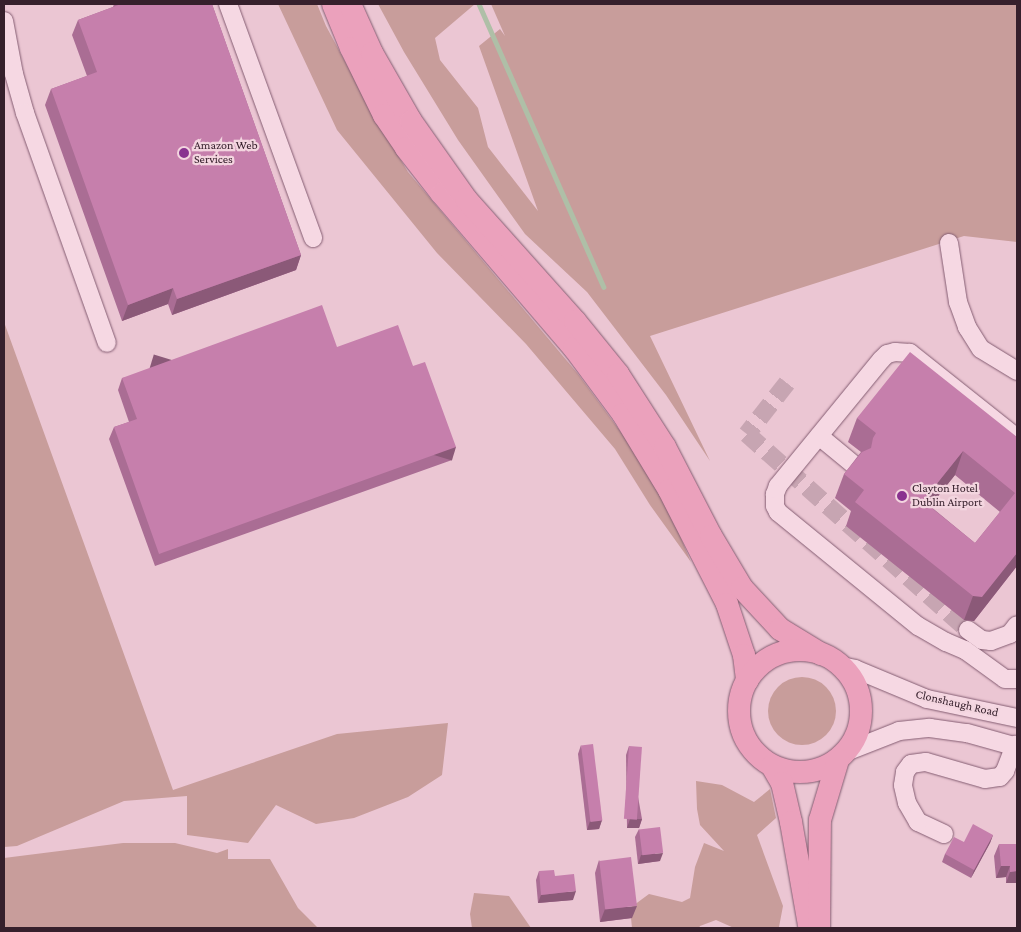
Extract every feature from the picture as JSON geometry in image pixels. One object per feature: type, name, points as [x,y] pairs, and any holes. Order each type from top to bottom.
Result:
[{"type":"main road","points":[[333,4],[351,48],[384,114],[406,148],[442,194],[574,348],[623,414],[659,473],[727,604],[744,655],[747,681],[739,708],[743,732],[755,752],[772,766],[789,772],[806,772],[823,768],[842,756]]},
{"type":"main road","points":[[350,4],[372,53],[411,121],[466,199],[575,322],[618,374],[665,447],[711,536],[742,588],[780,629],[841,666],[852,678],[858,692],[861,708],[860,724],[855,739],[842,756],[820,820],[819,928]]},
{"type":"main road","points":[[747,681],[764,662],[780,654],[797,650],[821,654]]},
{"type":"main road","points":[[772,766],[782,783],[810,928]]},
{"type":"street","points":[[228,4],[313,238]]},
{"type":"street","points":[[4,21],[14,74],[25,113],[107,343]]},
{"type":"street","points":[[949,243],[958,302],[966,327],[981,349],[1017,371]]},
{"type":"street","points":[[1017,438],[910,353],[887,354],[778,486],[775,494],[775,506],[778,512],[918,626],[946,642],[965,650],[1005,679],[1017,679]]},
{"type":"street","points":[[819,436],[854,465]]},
{"type":"street","points":[[968,630],[982,640],[991,641],[1010,634],[1017,625]]},
{"type":"street","name":"Clonshaugh Road","points":[[841,666],[855,669],[905,692],[927,699],[1017,718]]},
{"type":"street","points":[[842,756],[898,731],[930,728],[967,733],[1016,746],[1005,771],[1000,777],[985,779],[926,762],[911,764],[905,772],[904,785],[907,802],[918,822],[944,834]]},
{"type":"shaded area","points":[[278,4],[317,4],[326,26],[376,119],[408,172],[578,374],[657,481],[691,562],[650,505],[615,449],[526,344],[437,253],[337,130]]},
{"type":"shaded area","points":[[378,4],[475,4],[435,38],[440,60],[478,108],[488,147],[538,211],[479,46],[500,29],[505,36],[491,4],[1017,4],[1017,242],[964,236],[650,336],[710,461],[666,395],[587,292],[525,234],[458,140],[404,52]]},
{"type":"shaded area","points":[[4,322],[173,790],[337,734],[448,723],[442,775],[408,797],[354,818],[316,824],[276,805],[248,843],[187,835],[187,796],[124,801],[17,846],[4,847]]},
{"type":"shaded area","points":[[795,677],[809,677],[821,682],[831,692],[836,704],[836,718],[831,730],[821,740],[809,745],[795,745],[783,740],[773,730],[768,718],[768,704],[773,692],[783,682]]},
{"type":"shaded area","points":[[696,781],[722,785],[754,802],[770,789],[776,818],[757,835],[783,906],[779,927],[734,928],[716,920],[699,928],[632,928],[630,908],[649,894],[682,902],[690,898],[695,867],[704,843],[724,851],[700,825],[697,809]]},
{"type":"shaded area","points":[[123,843],[175,843],[217,853],[228,849],[228,859],[270,859],[298,908],[318,928],[4,928],[4,858]]},
{"type":"shaded area","points":[[474,893],[509,896],[531,928],[472,928],[470,914]]},
{"type":"building","name":"Amazon Web Services","points":[[121,4],[212,4],[301,255],[177,299],[173,288],[128,305],[51,89],[97,72],[78,20]]},
{"type":"building","points":[[322,305],[337,347],[398,325],[413,366],[425,362],[456,447],[159,554],[114,427],[137,419],[122,378]]},
{"type":"building","name":"Clayton Hotel Dublin Airport","points":[[910,352],[1017,437],[1017,553],[982,597],[973,596],[855,502],[864,490],[844,474],[862,452],[871,448],[876,433],[857,418]],"holes":[[[963,451],[1015,493],[975,543],[923,501]]]},
{"type":"building","points":[[593,744],[602,820],[590,822],[581,745]]},
{"type":"building","points":[[629,746],[642,747],[637,820],[624,819]]},
{"type":"building","points":[[973,824],[993,835],[974,870],[945,854],[954,837],[964,842]]},
{"type":"building","points":[[660,827],[663,853],[642,855],[639,830]]},
{"type":"building","points":[[999,844],[1017,844],[1017,871],[1010,872],[1010,866],[1001,866]]},
{"type":"building","points":[[631,857],[637,906],[605,910],[599,861]]},
{"type":"building","points":[[554,870],[555,876],[574,874],[576,891],[541,895],[539,871]]},
{"type":"waterway","points":[[479,4],[604,287]]},
{"type":"tunnel","points":[[787,383],[747,434],[968,630]]},
{"type":"place","name":"Amazon Web Services","points":[[184,153]]},
{"type":"place","name":"Clayton Hotel Dublin Airport","points":[[902,496]]}]
